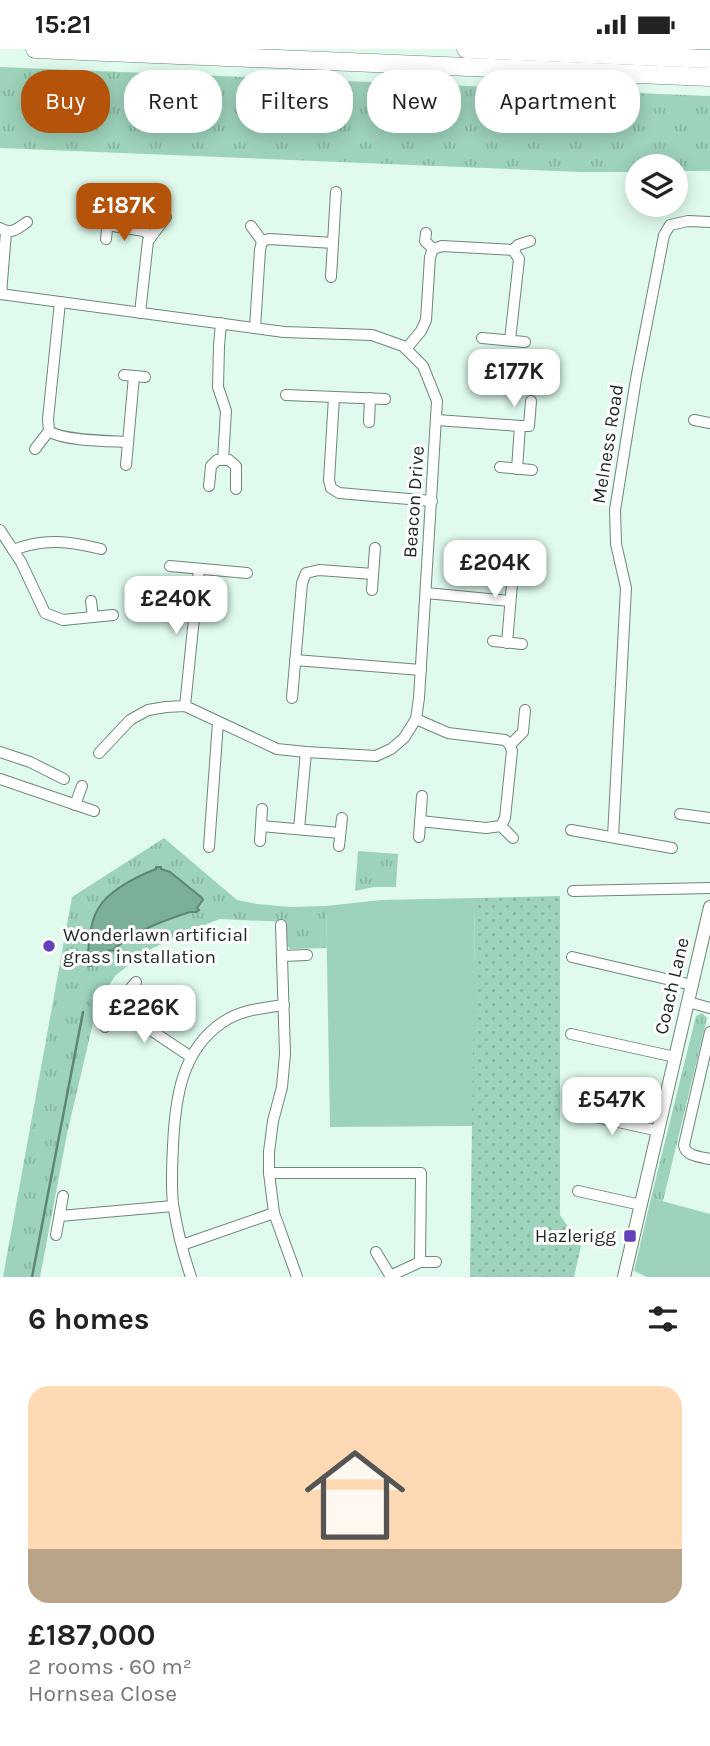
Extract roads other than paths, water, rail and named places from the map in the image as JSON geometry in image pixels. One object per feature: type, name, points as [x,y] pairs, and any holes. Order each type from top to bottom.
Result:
[{"type":"highway","points":[[35,49],[710,77]]},
{"type":"highway","points":[[466,49],[710,59]]},
{"type":"street","points":[[331,277],[336,192]]},
{"type":"street","points":[[106,239],[109,210]]},
{"type":"street","points":[[140,313],[148,241],[166,217]]},
{"type":"street","name":"Melness Road","points":[[613,837],[626,589],[616,544],[615,510],[636,379],[664,235],[670,225],[688,221],[710,222]]},
{"type":"street","points":[[1,294],[3,230],[13,231],[27,222]]},
{"type":"street","points":[[107,225],[144,231],[151,237]]},
{"type":"street","points":[[251,226],[262,241],[255,328]]},
{"type":"street","points":[[426,233],[425,241],[433,249]]},
{"type":"street","points":[[262,241],[269,239],[333,243]]},
{"type":"street","points":[[433,249],[442,246],[513,250],[530,241]]},
{"type":"street","points":[[406,349],[421,331],[426,320],[430,257],[433,249]]},
{"type":"street","points":[[510,340],[519,259],[513,250]]},
{"type":"street","name":"Beacon Drive","points":[[1,294],[284,332],[372,335],[403,346],[423,366],[437,401],[437,420],[416,719]]},
{"type":"street","points":[[35,449],[48,431],[60,302]]},
{"type":"street","points":[[221,323],[218,387],[226,411],[223,460]]},
{"type":"street","points":[[481,338],[525,342]]},
{"type":"street","points":[[126,465],[135,376]]},
{"type":"street","points":[[286,395],[385,399]]},
{"type":"street","points":[[334,397],[329,479],[331,488],[339,493],[432,501]]},
{"type":"street","points":[[369,422],[370,398]]},
{"type":"street","points":[[437,420],[529,426],[531,401]]},
{"type":"street","points":[[694,420],[710,423]]},
{"type":"street","points":[[517,469],[520,426]]},
{"type":"street","points":[[48,431],[54,435],[68,437],[128,442]]},
{"type":"street","points":[[209,486],[211,466],[217,460],[229,460],[236,466],[236,489]]},
{"type":"street","points":[[500,467],[532,470]]},
{"type":"street","points":[[321,495],[331,488]]},
{"type":"street","points":[[0,530],[21,562],[45,613],[62,620],[114,615]]},
{"type":"street","points":[[13,550],[30,543],[69,538],[101,549]]},
{"type":"street","points":[[372,590],[375,548]]},
{"type":"street","points":[[499,558],[529,561]]},
{"type":"street","points":[[507,643],[514,560]]},
{"type":"street","points":[[170,566],[247,573]]},
{"type":"street","points":[[185,706],[199,569]]},
{"type":"street","points":[[292,698],[302,583],[306,573],[319,570],[373,574]]},
{"type":"street","points":[[426,593],[510,601]]},
{"type":"street","points":[[91,601],[93,617]]},
{"type":"street","points":[[493,642],[522,644]]},
{"type":"street","points":[[295,660],[421,670]]},
{"type":"street","points":[[99,753],[130,720],[148,710],[166,707],[185,706],[277,749],[306,752],[376,755],[391,749],[404,738],[416,719],[448,733],[505,740],[510,745],[512,751],[505,818],[501,826]]},
{"type":"street","points":[[510,745],[523,732],[525,711]]},
{"type":"street","points":[[196,836],[209,842],[218,722]]},
{"type":"street","points":[[0,752],[30,762],[57,780]]},
{"type":"street","points":[[299,829],[306,752]]},
{"type":"street","points":[[0,779],[94,811]]},
{"type":"street","points":[[75,805],[82,786]]},
{"type":"street","points":[[419,837],[422,796]]},
{"type":"street","points":[[260,841],[262,809]]},
{"type":"street","points":[[680,814],[710,818]]},
{"type":"street","points":[[339,846],[342,818]]},
{"type":"street","points":[[420,821],[486,828],[501,826]]},
{"type":"street","points":[[261,826],[340,833]]},
{"type":"street","points":[[501,826],[513,838]]},
{"type":"street","points":[[571,830],[671,848]]},
{"type":"street","points":[[573,891],[710,888]]},
{"type":"street","name":"Coach Lane","points":[[624,1277],[710,907]]},
{"type":"street","points":[[281,925],[285,1054],[282,1087],[273,1121],[269,1173],[274,1213],[298,1277]]},
{"type":"street","points":[[282,955],[307,955]]},
{"type":"street","points":[[572,957],[692,985]]},
{"type":"street","points":[[105,1027],[115,1006],[136,982]]},
{"type":"street","points":[[688,1002],[710,1008]]},
{"type":"street","points":[[191,1277],[173,1206],[171,1185],[174,1114],[182,1081],[191,1057],[213,1030],[235,1015],[284,1005]]},
{"type":"street","points":[[115,1006],[191,1057]]},
{"type":"street","points":[[710,1032],[684,1145],[687,1153],[710,1159]]},
{"type":"street","points":[[571,1034],[676,1057]]},
{"type":"street","points":[[573,1112],[659,1131]]},
{"type":"street","points":[[269,1173],[421,1173],[420,1262]]},
{"type":"street","points":[[578,1191],[641,1205]]},
{"type":"street","points":[[56,1235],[63,1196]]},
{"type":"street","points":[[60,1216],[173,1206]]},
{"type":"street","points":[[182,1245],[274,1213]]},
{"type":"street","points":[[376,1252],[391,1277],[420,1262],[436,1262]]},
{"type":"waterway","points":[[32,1277],[83,1012]]},
{"type":"place","name":"Wonderlawn artificial grass installation","points":[[49,946]]},
{"type":"place","name":"Hazlerigg","points":[[630,1236]]}]
